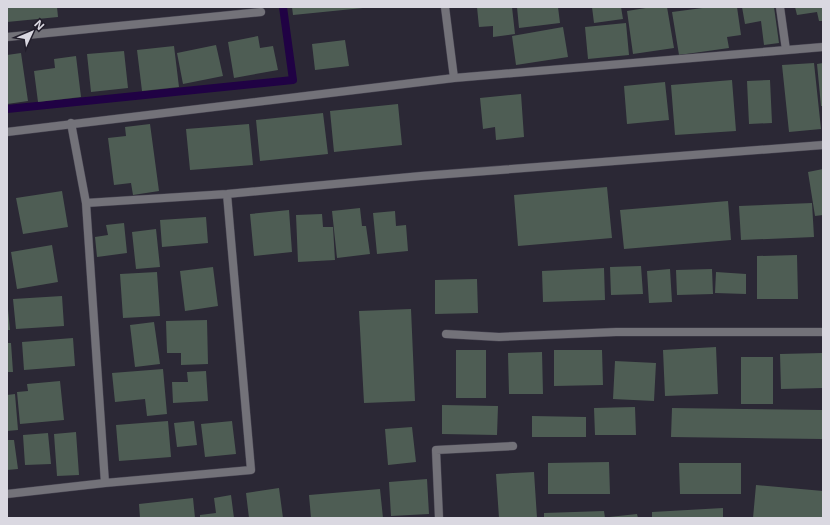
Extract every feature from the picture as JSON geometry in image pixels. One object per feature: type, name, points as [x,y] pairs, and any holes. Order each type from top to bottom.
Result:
[{"type":"street","points":[[445,7],[454,78]]},
{"type":"street","points":[[780,7],[786,50]]},
{"type":"street","points":[[7,37],[261,12]]},
{"type":"street","points":[[7,132],[71,123],[454,78],[823,46]]},
{"type":"street","points":[[71,123],[86,203],[105,484]]},
{"type":"street","points":[[86,203],[227,194],[421,176],[823,145]]},
{"type":"street","points":[[7,494],[251,470],[227,194]]},
{"type":"street","points":[[446,334],[499,337],[616,332],[823,332]]},
{"type":"street","points":[[439,518],[436,450],[513,446]]},
{"type":"building","points":[[7,7],[57,7],[58,17],[7,22]]},
{"type":"building","points":[[292,7],[363,7],[363,8],[293,15]]},
{"type":"building","points":[[477,7],[512,7],[515,34],[493,37],[493,26],[479,27]]},
{"type":"building","points":[[517,7],[558,7],[560,23],[519,28]]},
{"type":"building","points":[[592,7],[621,7],[623,19],[594,23]]},
{"type":"building","points":[[652,7],[667,7],[674,48],[633,54],[627,11]]},
{"type":"building","points":[[710,7],[737,7],[741,35],[727,37],[729,48],[679,55],[672,12]]},
{"type":"building","points":[[742,7],[774,7],[779,43],[764,45],[761,21],[745,24]]},
{"type":"building","points":[[795,7],[823,7],[823,21],[819,21],[817,12],[797,15]]},
{"type":"building","points":[[626,23],[629,55],[588,59],[585,27]]},
{"type":"building","points":[[563,27],[568,57],[516,65],[512,36]]},
{"type":"building","points":[[258,36],[260,48],[273,46],[278,70],[234,78],[228,42]]},
{"type":"building","points":[[345,40],[349,66],[315,70],[312,44]]},
{"type":"building","points":[[216,45],[223,76],[183,84],[177,53]]},
{"type":"building","points":[[174,46],[179,87],[142,91],[137,50]]},
{"type":"building","points":[[124,51],[128,88],[91,92],[87,54]]},
{"type":"building","points":[[21,53],[28,101],[7,104],[7,55]]},
{"type":"building","points":[[76,56],[81,97],[38,102],[34,71],[55,68],[54,59]]},
{"type":"building","points":[[814,63],[821,129],[789,132],[782,65]]},
{"type":"building","points":[[823,63],[823,106],[821,106],[817,64]]},
{"type":"building","points":[[732,80],[736,131],[675,135],[671,85]]},
{"type":"building","points":[[770,80],[772,123],[749,124],[747,81]]},
{"type":"building","points":[[665,82],[669,120],[627,124],[624,86]]},
{"type":"building","points":[[521,94],[524,137],[496,140],[495,127],[483,129],[480,98]]},
{"type":"building","points":[[398,104],[402,145],[334,152],[330,111]]},
{"type":"building","points":[[323,113],[328,154],[260,161],[256,120]]},
{"type":"building","points":[[150,124],[159,191],[133,195],[131,183],[114,185],[108,138],[126,136],[125,127]]},
{"type":"building","points":[[249,124],[253,165],[190,170],[186,129]]},
{"type":"building","points":[[823,169],[823,215],[815,216],[808,172]]},
{"type":"building","points":[[607,187],[612,238],[518,246],[514,195]]},
{"type":"building","points":[[62,191],[68,227],[23,234],[16,198]]},
{"type":"building","points":[[728,201],[731,240],[624,249],[620,210]]},
{"type":"building","points":[[812,203],[814,237],[741,240],[739,206]]},
{"type":"building","points":[[360,208],[362,226],[366,226],[370,254],[337,258],[332,211]]},
{"type":"building","points":[[289,210],[292,252],[254,256],[250,214]]},
{"type":"building","points":[[395,211],[396,226],[406,225],[408,251],[377,254],[373,213]]},
{"type":"building","points":[[322,214],[323,227],[333,227],[335,260],[298,262],[296,215]]},
{"type":"building","points":[[206,217],[208,243],[162,247],[160,220]]},
{"type":"building","points":[[124,223],[127,253],[97,257],[95,237],[108,235],[106,225]]},
{"type":"building","points":[[156,229],[160,267],[136,269],[132,232]]},
{"type":"building","points":[[52,245],[58,282],[17,289],[11,252]]},
{"type":"building","points":[[797,255],[798,299],[757,299],[757,256]]},
{"type":"building","points":[[641,266],[643,294],[611,295],[610,267]]},
{"type":"building","points":[[213,267],[218,306],[185,311],[180,271]]},
{"type":"building","points":[[604,268],[605,300],[543,302],[542,271]]},
{"type":"building","points":[[670,269],[672,302],[649,303],[647,271]]},
{"type":"building","points":[[712,269],[713,294],[677,295],[676,270]]},
{"type":"building","points":[[157,272],[160,316],[123,318],[120,274]]},
{"type":"building","points":[[716,272],[746,274],[746,294],[715,293]]},
{"type":"building","points":[[477,279],[478,313],[435,314],[435,280]]},
{"type":"building","points":[[62,296],[64,326],[16,329],[13,299]]},
{"type":"building","points":[[8,309],[10,330],[7,330]]},
{"type":"building","points":[[411,309],[415,401],[364,403],[359,311]]},
{"type":"building","points":[[207,320],[208,364],[181,365],[181,353],[167,353],[166,321]]},
{"type":"building","points":[[154,322],[160,364],[135,367],[130,325]]},
{"type":"building","points":[[73,338],[75,366],[24,370],[22,342]]},
{"type":"building","points":[[7,343],[11,343],[13,372],[7,372]]},
{"type":"building","points":[[716,347],[718,394],[665,396],[663,350]]},
{"type":"building","points":[[456,350],[486,350],[486,398],[456,398]]},
{"type":"building","points":[[554,350],[602,350],[603,385],[554,386]]},
{"type":"building","points":[[542,352],[543,394],[509,394],[508,353]]},
{"type":"building","points":[[823,353],[823,388],[781,389],[780,354]]},
{"type":"building","points":[[741,357],[773,357],[773,404],[741,404]]},
{"type":"building","points":[[615,361],[656,363],[654,401],[613,399]]},
{"type":"building","points":[[163,369],[167,414],[147,416],[145,399],[115,402],[112,373]]},
{"type":"building","points":[[206,371],[208,401],[173,403],[172,382],[188,382],[187,372]]},
{"type":"building","points":[[60,381],[64,420],[20,424],[17,392],[28,391],[27,384]]},
{"type":"building","points":[[15,394],[18,430],[7,431],[7,395]]},
{"type":"building","points":[[442,405],[498,406],[497,435],[442,434]]},
{"type":"building","points":[[635,407],[636,435],[595,435],[594,408]]},
{"type":"building","points":[[672,408],[823,410],[823,439],[671,437]]},
{"type":"building","points":[[532,416],[586,417],[586,437],[532,437]]},
{"type":"building","points":[[168,421],[171,457],[119,461],[116,425]]},
{"type":"building","points":[[194,421],[197,445],[177,447],[174,423]]},
{"type":"building","points":[[232,421],[236,454],[205,457],[201,424]]},
{"type":"building","points":[[412,427],[416,462],[388,465],[385,429]]},
{"type":"building","points":[[76,432],[79,475],[57,476],[54,434]]},
{"type":"building","points":[[48,433],[51,464],[25,465],[23,435]]},
{"type":"building","points":[[7,440],[14,440],[18,469],[7,470]]},
{"type":"building","points":[[609,462],[610,494],[548,494],[548,463]]},
{"type":"building","points":[[679,463],[741,463],[741,494],[680,494]]},
{"type":"building","points":[[534,472],[537,518],[499,518],[496,474]]},
{"type":"building","points":[[427,479],[429,514],[391,516],[389,482]]},
{"type":"building","points":[[756,485],[823,491],[823,518],[753,518]]},
{"type":"building","points":[[279,488],[283,518],[249,518],[246,493]]},
{"type":"building","points":[[380,489],[383,518],[311,518],[309,495]]},
{"type":"building","points":[[231,495],[234,518],[200,518],[200,515],[216,513],[214,498]]},
{"type":"building","points":[[193,498],[195,518],[140,518],[139,504]]},
{"type":"building","points":[[723,508],[723,518],[652,518],[652,512]]},
{"type":"building","points":[[604,511],[605,518],[544,518],[544,513]]},
{"type":"building","points":[[637,514],[638,518],[609,518],[609,517]]},
{"type":"waterway","points":[[7,109],[293,80],[283,7]]}]
